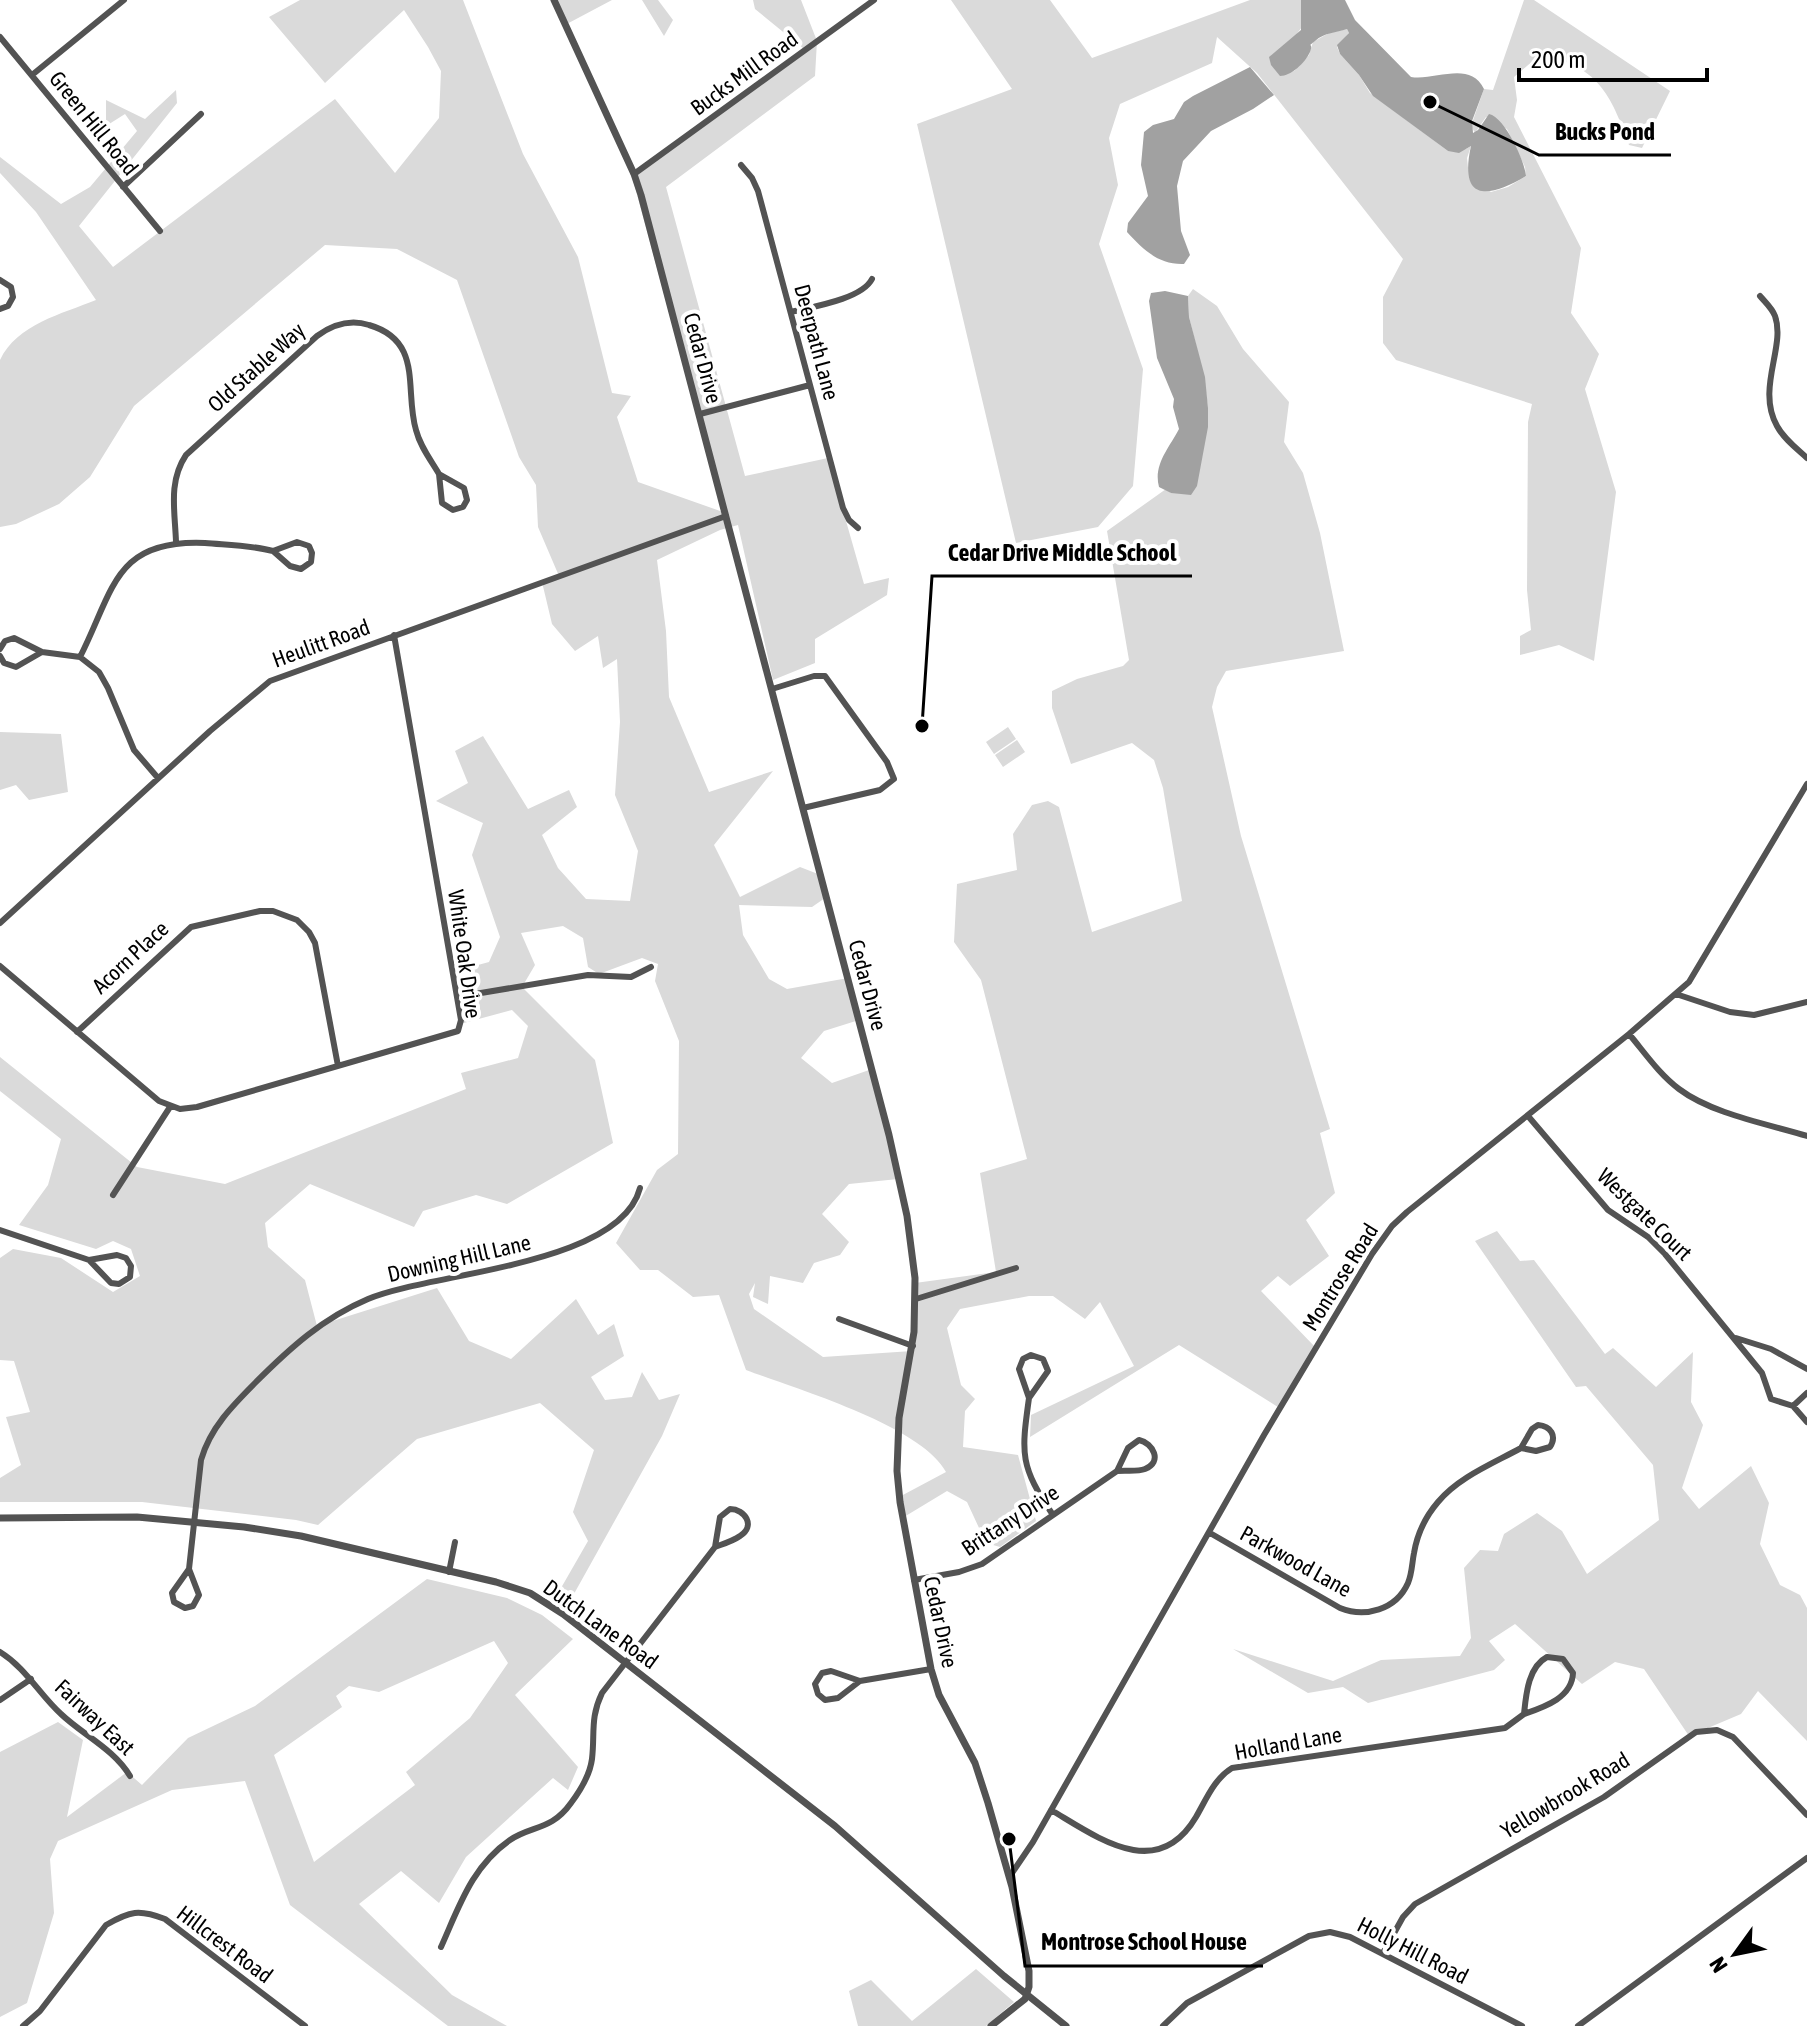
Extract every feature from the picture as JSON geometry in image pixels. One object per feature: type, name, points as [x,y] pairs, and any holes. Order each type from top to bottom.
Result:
[{"type":"street","points":[[32,75],[124,0]]},
{"type":"street","name":"Cedar Drive","points":[[554,0],[634,174],[898,1171],[913,1245],[916,1299],[913,1346],[899,1418],[897,1471],[914,1580],[939,1695],[975,1763],[1010,1876],[1029,1971],[1027,1995]]},
{"type":"street","name":"Bucks Mill Road","points":[[634,174],[874,0]]},
{"type":"street","name":"Green Hill Road","points":[[0,37],[160,231]]},
{"type":"street","points":[[123,187],[201,114]]},
{"type":"street","name":"Deerpath Lane","points":[[741,165],[758,191],[843,508],[858,528]]},
{"type":"street","points":[[791,312],[852,295],[869,286],[872,279]]},
{"type":"street","points":[[0,280],[11,287],[13,297],[8,306],[0,309]]},
{"type":"street","points":[[1760,296],[1772,310],[1776,325],[1769,382],[1772,414],[1785,437],[1807,458]]},
{"type":"street","name":"Old Stable Way","points":[[176,542],[174,487],[186,455],[317,336],[341,324],[356,322],[375,326],[401,348],[410,368],[416,430],[439,474]]},
{"type":"street","points":[[700,414],[810,385]]},
{"type":"street","points":[[439,474],[464,488],[467,500],[463,507],[449,510],[442,503],[439,474]]},
{"type":"street","name":"Heulitt Road","points":[[0,923],[261,686],[289,672],[726,516]]},
{"type":"street","points":[[80,657],[121,573],[141,554],[176,542],[248,545],[273,551],[298,569],[308,565],[312,557],[311,550],[304,543],[289,544],[273,551]]},
{"type":"street","name":"White Oak Drive","points":[[170,1107],[197,1107],[455,1033],[461,1023],[394,635]]},
{"type":"street","points":[[0,649],[5,641],[14,638],[42,652],[80,657],[104,679],[134,750],[158,778]]},
{"type":"street","points":[[0,656],[4,663],[16,667],[42,652]]},
{"type":"street","points":[[772,689],[814,676],[825,676],[887,762],[894,779],[884,788],[803,808]]},
{"type":"street","name":"Montrose Road","points":[[1010,1876],[1051,1810],[1264,1435],[1380,1241],[1407,1212],[1689,982],[1807,784]]},
{"type":"street","name":"Acorn Place","points":[[77,1032],[191,927],[238,915],[273,911],[297,920],[315,943],[338,1066]]},
{"type":"street","points":[[0,966],[152,1096],[170,1107],[113,1195]]},
{"type":"street","points":[[457,997],[588,975],[631,977],[651,967]]},
{"type":"street","points":[[1676,994],[1730,1012],[1754,1015],[1807,1002]]},
{"type":"street","points":[[1629,1034],[1666,1077],[1693,1098],[1807,1136]]},
{"type":"street","name":"Westgate Court","points":[[1528,1116],[1608,1210],[1653,1240],[1762,1373],[1771,1399],[1793,1406],[1807,1422]]},
{"type":"street","name":"Downing Hill Lane","points":[[189,1569],[201,1460],[214,1429],[264,1374],[310,1332],[348,1308],[389,1291],[514,1264],[569,1248],[593,1237],[626,1213],[637,1201],[640,1188]]},
{"type":"street","points":[[0,1230],[89,1260],[123,1256],[129,1261],[131,1273],[124,1283],[111,1283],[89,1260]]},
{"type":"street","points":[[916,1299],[1016,1268]]},
{"type":"street","points":[[839,1319],[913,1346]]},
{"type":"street","points":[[1736,1338],[1771,1349],[1807,1369]]},
{"type":"street","points":[[1029,1398],[1019,1369],[1023,1359],[1035,1355],[1046,1363],[1048,1371],[1029,1398],[1023,1439],[1024,1461],[1031,1481],[1053,1515]]},
{"type":"street","points":[[1793,1406],[1807,1393]]},
{"type":"street","name":"Parkwood Lane","points":[[1210,1533],[1340,1608],[1362,1613],[1377,1611],[1393,1602],[1407,1585],[1419,1535],[1437,1503],[1466,1478],[1521,1448],[1534,1427],[1542,1425],[1552,1431],[1553,1440],[1546,1449],[1521,1448]]},
{"type":"street","name":"Brittany Drive","points":[[914,1580],[976,1567],[1117,1471],[1132,1443],[1143,1441],[1153,1448],[1154,1461],[1146,1468],[1117,1471]]},
{"type":"street","points":[[441,1947],[480,1866],[513,1838],[538,1830],[560,1817],[572,1802],[592,1762],[593,1712],[602,1693],[715,1547],[722,1514],[732,1509],[741,1511],[748,1522],[745,1533],[715,1547]]},
{"type":"street","name":"Dutch Lane Road","points":[[0,1518],[137,1517],[301,1536],[509,1585],[530,1593],[626,1662],[835,1826],[1066,2026]]},
{"type":"street","points":[[449,1572],[455,1542]]},
{"type":"street","points":[[189,1569],[199,1595],[193,1606],[185,1608],[174,1602],[172,1593],[189,1569]]},
{"type":"street","name":"Fairway East","points":[[0,1652],[31,1679],[61,1714],[119,1760],[130,1776]]},
{"type":"street","name":"Holland Lane","points":[[1051,1810],[1116,1847],[1130,1851],[1152,1850],[1167,1845],[1184,1833],[1217,1781],[1232,1768],[1501,1729],[1569,1689],[1573,1673],[1563,1659],[1547,1657],[1536,1666],[1524,1714]]},
{"type":"street","points":[[860,1681],[827,1671],[817,1680],[816,1689],[822,1698],[833,1700],[860,1681],[931,1669]]},
{"type":"street","points":[[0,1700],[31,1679]]},
{"type":"street","name":"Yellowbrook Road","points":[[1383,1953],[1403,1917],[1415,1904],[1604,1797],[1696,1732],[1717,1730],[1733,1737],[1807,1815]]},
{"type":"street","points":[[1578,2026],[1807,1858]]},
{"type":"street","name":"Hillcrest Road","points":[[23,2026],[40,2011],[106,1925],[146,1911],[165,1919],[305,2026]]},
{"type":"street","name":"Holly Hill Road","points":[[1163,2026],[1187,2003],[1316,1934],[1339,1933],[1522,2026]]},
{"type":"street","points":[[991,2026],[1022,2003],[1027,1995]]},
{"type":"shaded area","points":[[300,0],[463,0],[523,154],[578,257],[612,393],[631,396],[617,417],[638,482],[723,512],[632,176],[804,49],[755,9],[753,0],[801,0],[817,41],[815,76],[666,187],[745,476],[828,458],[864,584],[889,578],[887,595],[815,639],[815,663],[773,680],[738,525],[720,530],[657,560],[666,631],[669,697],[709,792],[773,771],[714,845],[740,897],[800,867],[818,874],[825,898],[812,907],[739,905],[743,935],[769,979],[787,989],[848,978],[859,1020],[824,1031],[801,1058],[832,1083],[872,1069],[898,1179],[849,1184],[822,1214],[849,1242],[840,1255],[814,1263],[803,1283],[770,1276],[768,1304],[753,1297],[755,1283],[749,1294],[754,1309],[823,1357],[912,1351],[915,1283],[996,1272],[980,1173],[1027,1159],[981,980],[954,942],[957,884],[1017,870],[1013,834],[1032,805],[1048,801],[1059,807],[1092,932],[1182,901],[1163,788],[1154,760],[1132,743],[1071,764],[1052,708],[1052,691],[1077,679],[1123,666],[1129,660],[1107,531],[1166,489],[1171,493],[1208,408],[1204,377],[1189,317],[1188,296],[1193,289],[1217,306],[1243,349],[1289,402],[1284,442],[1303,473],[1320,533],[1344,651],[1226,671],[1217,687],[1212,707],[1241,836],[1330,1129],[1320,1133],[1335,1193],[1306,1220],[1329,1256],[1290,1286],[1278,1276],[1261,1291],[1316,1348],[1281,1409],[1179,1345],[1030,1437],[1031,1415],[1134,1366],[1100,1302],[1085,1319],[1053,1296],[1029,1296],[960,1309],[947,1328],[961,1385],[975,1399],[965,1411],[963,1447],[1018,1455],[1036,1521],[1000,1547],[986,1543],[967,1502],[947,1491],[904,1517],[901,1496],[946,1472],[933,1455],[912,1439],[856,1411],[746,1370],[719,1295],[693,1297],[658,1270],[640,1270],[616,1243],[657,1170],[678,1154],[679,1041],[655,981],[658,964],[642,958],[599,974],[588,967],[583,938],[563,926],[521,933],[535,965],[522,987],[595,1060],[613,1143],[507,1204],[476,1195],[423,1211],[414,1227],[310,1184],[265,1223],[268,1247],[305,1280],[317,1326],[437,1288],[469,1341],[511,1359],[576,1299],[598,1335],[614,1324],[624,1356],[591,1377],[605,1400],[632,1397],[642,1372],[659,1400],[680,1394],[662,1436],[570,1601],[551,1587],[561,1588],[588,1541],[573,1512],[594,1450],[540,1403],[417,1439],[318,1525],[142,1502],[0,1502],[0,1478],[21,1465],[6,1417],[30,1412],[14,1361],[0,1360],[0,1258],[13,1249],[61,1258],[113,1292],[140,1276],[131,1249],[113,1241],[96,1249],[19,1225],[48,1185],[61,1139],[0,1091],[0,1057],[137,1167],[225,1184],[466,1089],[461,1073],[518,1058],[528,1026],[512,1010],[460,1024],[452,972],[489,962],[500,937],[472,855],[483,823],[436,801],[468,783],[455,751],[483,736],[528,809],[569,790],[577,807],[542,835],[558,868],[586,899],[630,901],[638,851],[615,795],[620,722],[617,659],[603,668],[598,636],[575,651],[552,624],[542,582],[559,576],[538,527],[536,485],[519,457],[457,280],[397,249],[325,245],[134,406],[90,477],[59,504],[16,524],[0,527],[0,360],[17,337],[29,329],[96,300],[36,212],[0,173],[0,157],[61,204],[90,187],[137,131],[125,114],[106,126],[106,100],[145,119],[176,90],[177,103],[79,226],[113,267],[335,99],[395,173],[439,118],[441,71],[428,47],[404,10],[325,83],[269,17]]},
{"type":"shaded area","points":[[551,0],[612,0],[563,26]]},
{"type":"shaded area","points":[[642,0],[658,0],[673,20],[664,36]]},
{"type":"shaded area","points":[[951,0],[1050,0],[1092,58],[1250,0],[1301,0],[1302,27],[1296,35],[1294,71],[1309,55],[1313,42],[1329,33],[1347,29],[1349,33],[1337,47],[1370,93],[1448,151],[1471,146],[1467,158],[1469,178],[1491,192],[1508,187],[1526,176],[1525,167],[1507,129],[1486,117],[1475,133],[1471,126],[1484,89],[1493,90],[1524,0],[1534,0],[1670,91],[1642,148],[1629,145],[1608,97],[1588,74],[1575,66],[1540,55],[1514,77],[1517,100],[1514,117],[1581,248],[1571,313],[1599,354],[1585,389],[1616,492],[1594,661],[1559,645],[1520,655],[1520,636],[1531,630],[1527,590],[1528,422],[1532,404],[1396,360],[1383,343],[1383,297],[1403,259],[1257,73],[1217,37],[1212,63],[1120,104],[1109,138],[1118,185],[1099,244],[1143,369],[1133,486],[1098,527],[1016,543],[917,124],[1012,89]]},
{"type":"shaded area","points":[[1301,0],[1345,0],[1355,20],[1411,77],[1461,74],[1478,80],[1484,89],[1472,121],[1473,133],[1489,114],[1495,117],[1513,141],[1526,176],[1499,189],[1479,190],[1473,186],[1468,164],[1471,146],[1459,153],[1448,151],[1373,96],[1340,54],[1337,45],[1349,33],[1347,29],[1319,38],[1311,45],[1301,64],[1289,74],[1280,76],[1269,57],[1301,30]]},
{"type":"shaded area","points":[[1250,67],[1274,95],[1211,131],[1183,161],[1177,186],[1181,231],[1190,255],[1184,264],[1159,259],[1127,232],[1128,223],[1148,196],[1141,165],[1144,132],[1153,125],[1174,119],[1184,102],[1193,96]]},
{"type":"shaded area","points":[[1165,291],[1188,296],[1189,317],[1205,377],[1208,427],[1197,486],[1191,495],[1171,493],[1159,487],[1158,471],[1179,429],[1174,399],[1157,358],[1149,301],[1151,293]]},
{"type":"shaded area","points":[[1008,727],[1016,739],[994,754],[986,742]]},
{"type":"shaded area","points":[[0,732],[61,734],[68,792],[29,800],[16,785],[0,790]]},
{"type":"shaded area","points":[[1017,740],[1025,752],[1003,767],[995,755]]},
{"type":"shaded area","points":[[1497,1231],[1520,1261],[1534,1260],[1605,1354],[1613,1348],[1656,1387],[1693,1352],[1691,1402],[1703,1425],[1682,1488],[1699,1509],[1751,1466],[1769,1503],[1760,1544],[1780,1585],[1800,1595],[1807,1608],[1807,1741],[1758,1691],[1741,1714],[1689,1736],[1644,1669],[1615,1662],[1582,1684],[1515,1624],[1489,1641],[1505,1660],[1494,1670],[1368,1703],[1343,1687],[1308,1693],[1233,1649],[1333,1681],[1381,1660],[1460,1656],[1471,1638],[1464,1568],[1480,1550],[1498,1551],[1504,1534],[1537,1513],[1562,1531],[1587,1574],[1659,1520],[1653,1465],[1586,1386],[1576,1387],[1475,1241]]},
{"type":"shaded area","points":[[427,1579],[507,1598],[542,1615],[573,1639],[515,1695],[578,1767],[568,1790],[553,1778],[466,1857],[439,1903],[401,1871],[359,1904],[452,1995],[507,2026],[448,2026],[290,1905],[245,1781],[172,1790],[58,1841],[50,1859],[54,1913],[27,2003],[0,2017],[0,1752],[58,1722],[83,1740],[67,1817],[127,1772],[142,1785],[188,1738],[255,1706]],"holes":[[[494,1641],[508,1663],[470,1718],[406,1772],[415,1785],[314,1862],[274,1755],[342,1707],[336,1696],[349,1686],[379,1692]]]},
{"type":"shaded area","points":[[976,1969],[1014,2002],[986,2026],[858,2026],[849,1991],[871,1980],[912,2021]]},
{"type":"place","name":"Bucks Pond","points":[[1430,102]]},
{"type":"place","name":"Cedar Drive Middle School","points":[[922,726]]},
{"type":"place","name":"Montrose School House","points":[[1009,1839]]}]
